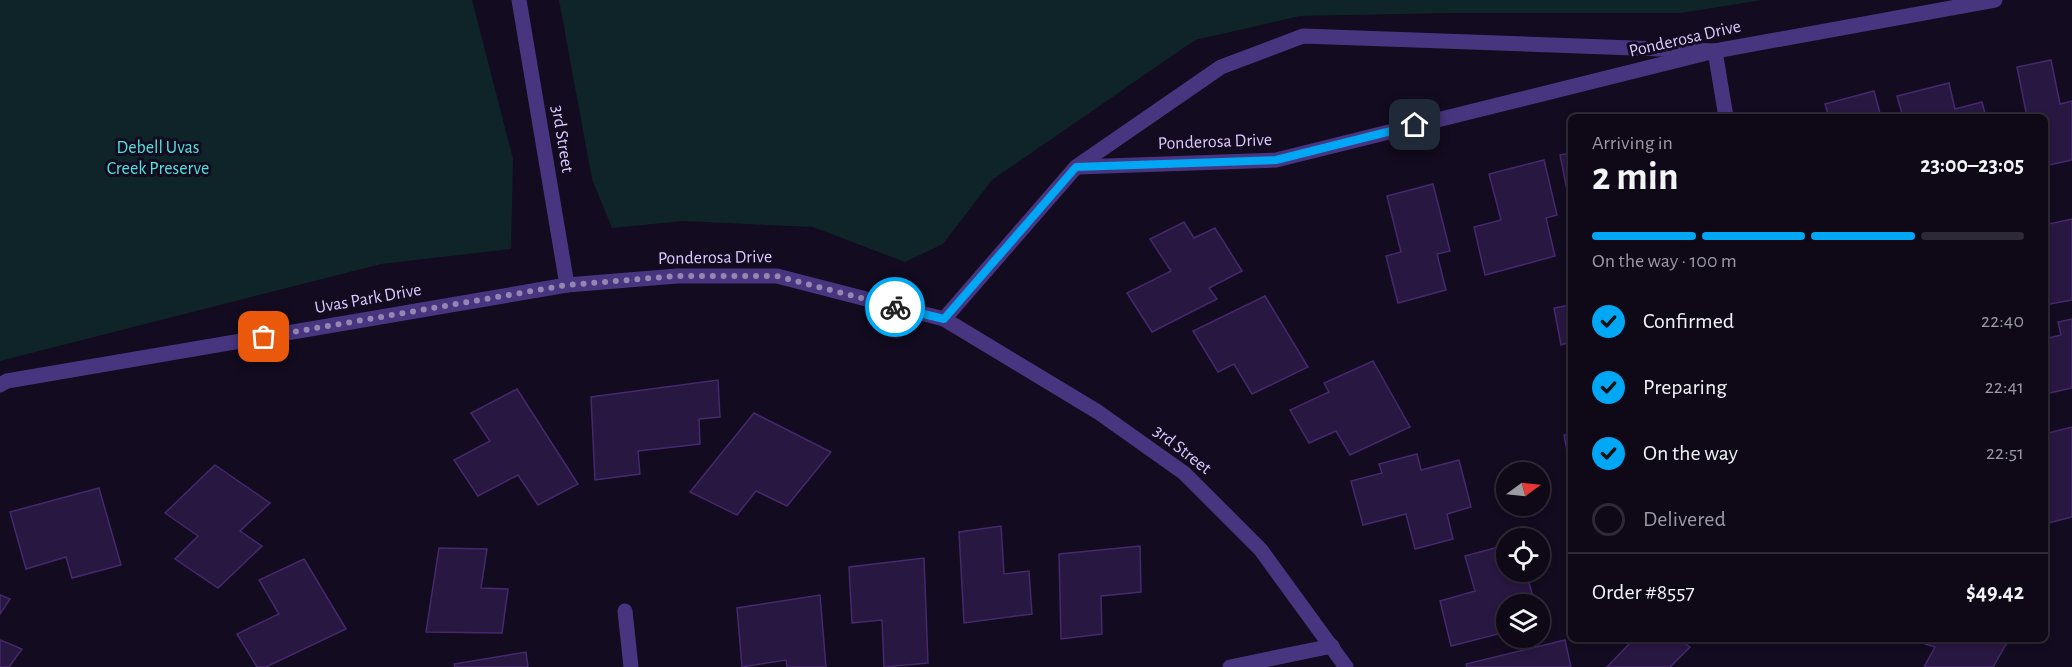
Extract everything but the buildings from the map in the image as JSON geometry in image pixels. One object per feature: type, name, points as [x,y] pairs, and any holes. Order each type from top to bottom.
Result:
[{"type":"street","name":"3rd Street","points":[[519,0],[567,285]]},
{"type":"street","name":"Ponderosa Drive","points":[[1076,167],[1276,160],[1715,51],[1995,0]]},
{"type":"street","points":[[944,319],[1076,167],[1221,68],[1303,36],[1715,51],[1726,114]]},
{"type":"street","name":"Ponderosa Drive","points":[[567,285],[677,276],[777,276],[944,319]]},
{"type":"street","name":"Uvas Park Drive","points":[[0,385],[7,381],[567,285]]},
{"type":"street","name":"3rd Street","points":[[944,319],[1098,412],[1184,473],[1261,550],[1346,667]]},
{"type":"street","points":[[625,611],[631,667]]},
{"type":"street","points":[[1230,667],[1332,646]]},
{"type":"green space","name":"Debell Uvas Creek Preserve","points":[[0,0],[472,0],[513,159],[511,249],[381,264],[0,361]]},
{"type":"green space","points":[[559,0],[1762,0],[1681,13],[1449,13],[1300,16],[1195,40],[992,180],[943,244],[905,262],[813,227],[683,221],[612,228],[592,179]]},
{"type":"way so far","points":[[264,337],[567,285],[677,276],[777,276],[895,307]]},
{"type":"route","points":[[895,307],[944,319],[1076,167],[1276,160],[1415,125]]}]
